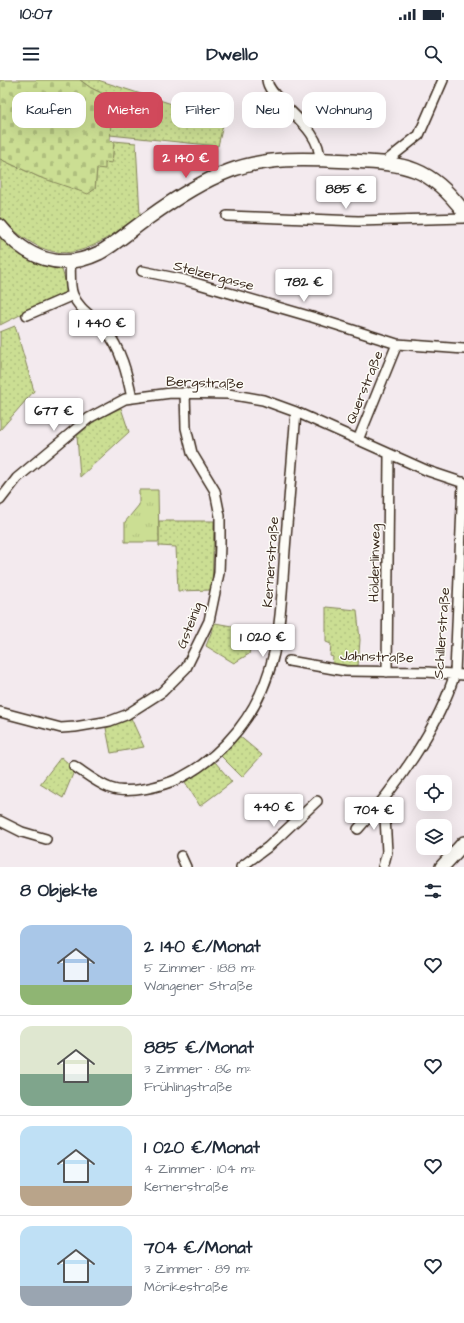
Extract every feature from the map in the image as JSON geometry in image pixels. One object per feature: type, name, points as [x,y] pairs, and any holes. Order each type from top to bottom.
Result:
[{"type":"street","points":[[267,80],[272,92],[311,133],[318,143],[320,160]]},
{"type":"street","points":[[385,162],[419,135],[443,80]]},
{"type":"street","points":[[0,226],[22,248],[35,256],[54,261],[70,262],[99,252],[164,206],[209,180],[228,171],[265,161],[320,160],[385,162],[412,168],[429,176],[446,189],[464,212]]},
{"type":"street","points":[[227,216],[358,222],[464,218]]},
{"type":"street","points":[[70,262],[72,295],[88,314],[104,329],[117,348],[127,375],[132,398]]},
{"type":"street","name":"Stelzergasse","points":[[142,271],[182,279],[312,317],[397,344],[464,349]]},
{"type":"street","points":[[28,315],[72,295]]},
{"type":"street","name":"Querstraße","points":[[358,440],[397,344]]},
{"type":"street","name":"Bergstraße","points":[[0,500],[17,478],[89,418],[111,406],[132,398],[185,392],[238,396],[263,400],[296,412],[428,471],[463,482]]},
{"type":"street","name":"Gsteinig","points":[[0,712],[61,728],[75,728],[110,721],[126,715],[162,692],[186,668],[206,627],[211,610],[218,573],[220,516],[215,491],[200,469],[191,446],[186,428],[185,392]]},
{"type":"street","name":"Kernerstraße","points":[[74,766],[95,781],[111,789],[123,790],[151,788],[169,783],[195,770],[214,756],[230,740],[254,707],[268,680],[273,663],[280,621],[296,412]]},
{"type":"street","name":"Hölderlinweg","points":[[387,672],[389,454]]},
{"type":"street","name":"Schillerstraße","points":[[358,829],[384,800],[422,743],[459,674],[463,482]]},
{"type":"street","name":"Jahnstraße","points":[[289,660],[345,671],[459,674]]},
{"type":"street","points":[[383,867],[387,852],[384,800]]},
{"type":"street","points":[[241,867],[268,847],[317,801]]},
{"type":"street","points":[[0,821],[22,832],[46,839]]},
{"type":"street","points":[[442,867],[464,843]]},
{"type":"street","points":[[181,856],[186,867]]},
{"type":"green space","points":[[0,80],[80,80],[99,92],[94,92],[94,128],[111,128],[110,141],[114,142],[112,163],[105,162],[105,169],[97,168],[95,189],[88,194],[39,177],[0,159]]},
{"type":"green space","points":[[80,80],[98,80],[135,92],[99,92]]},
{"type":"green space","points":[[163,101],[171,104],[171,128],[222,128],[218,146],[110,135],[110,128],[163,128]]},
{"type":"green space","points":[[114,141],[136,143],[140,215],[102,241],[86,249],[70,252],[54,252],[37,246],[0,217],[0,159],[39,177],[95,189],[97,168],[105,162],[112,162]]},
{"type":"green space","points":[[0,232],[24,257],[62,270],[68,289],[66,292],[0,325]]},
{"type":"green space","points":[[15,326],[34,391],[0,430],[0,332]]},
{"type":"green space","points":[[121,408],[129,432],[80,477],[77,436],[97,419]]},
{"type":"green space","points":[[139,490],[158,490],[159,542],[125,542],[125,522],[139,505]]},
{"type":"green space","points":[[159,521],[214,521],[212,590],[178,591],[176,547],[159,546]]},
{"type":"green space","points":[[326,607],[357,610],[360,640],[358,666],[332,664],[333,657],[330,656],[331,644],[326,642]]},
{"type":"green space","points":[[215,623],[254,630],[249,654],[234,663],[206,646]]},
{"type":"green space","points":[[131,718],[144,747],[111,753],[106,728]]},
{"type":"green space","points":[[238,735],[262,755],[242,777],[221,756]]},
{"type":"green space","points":[[61,757],[75,769],[63,798],[40,784]]},
{"type":"green space","points":[[215,762],[232,782],[200,806],[185,782]]}]
